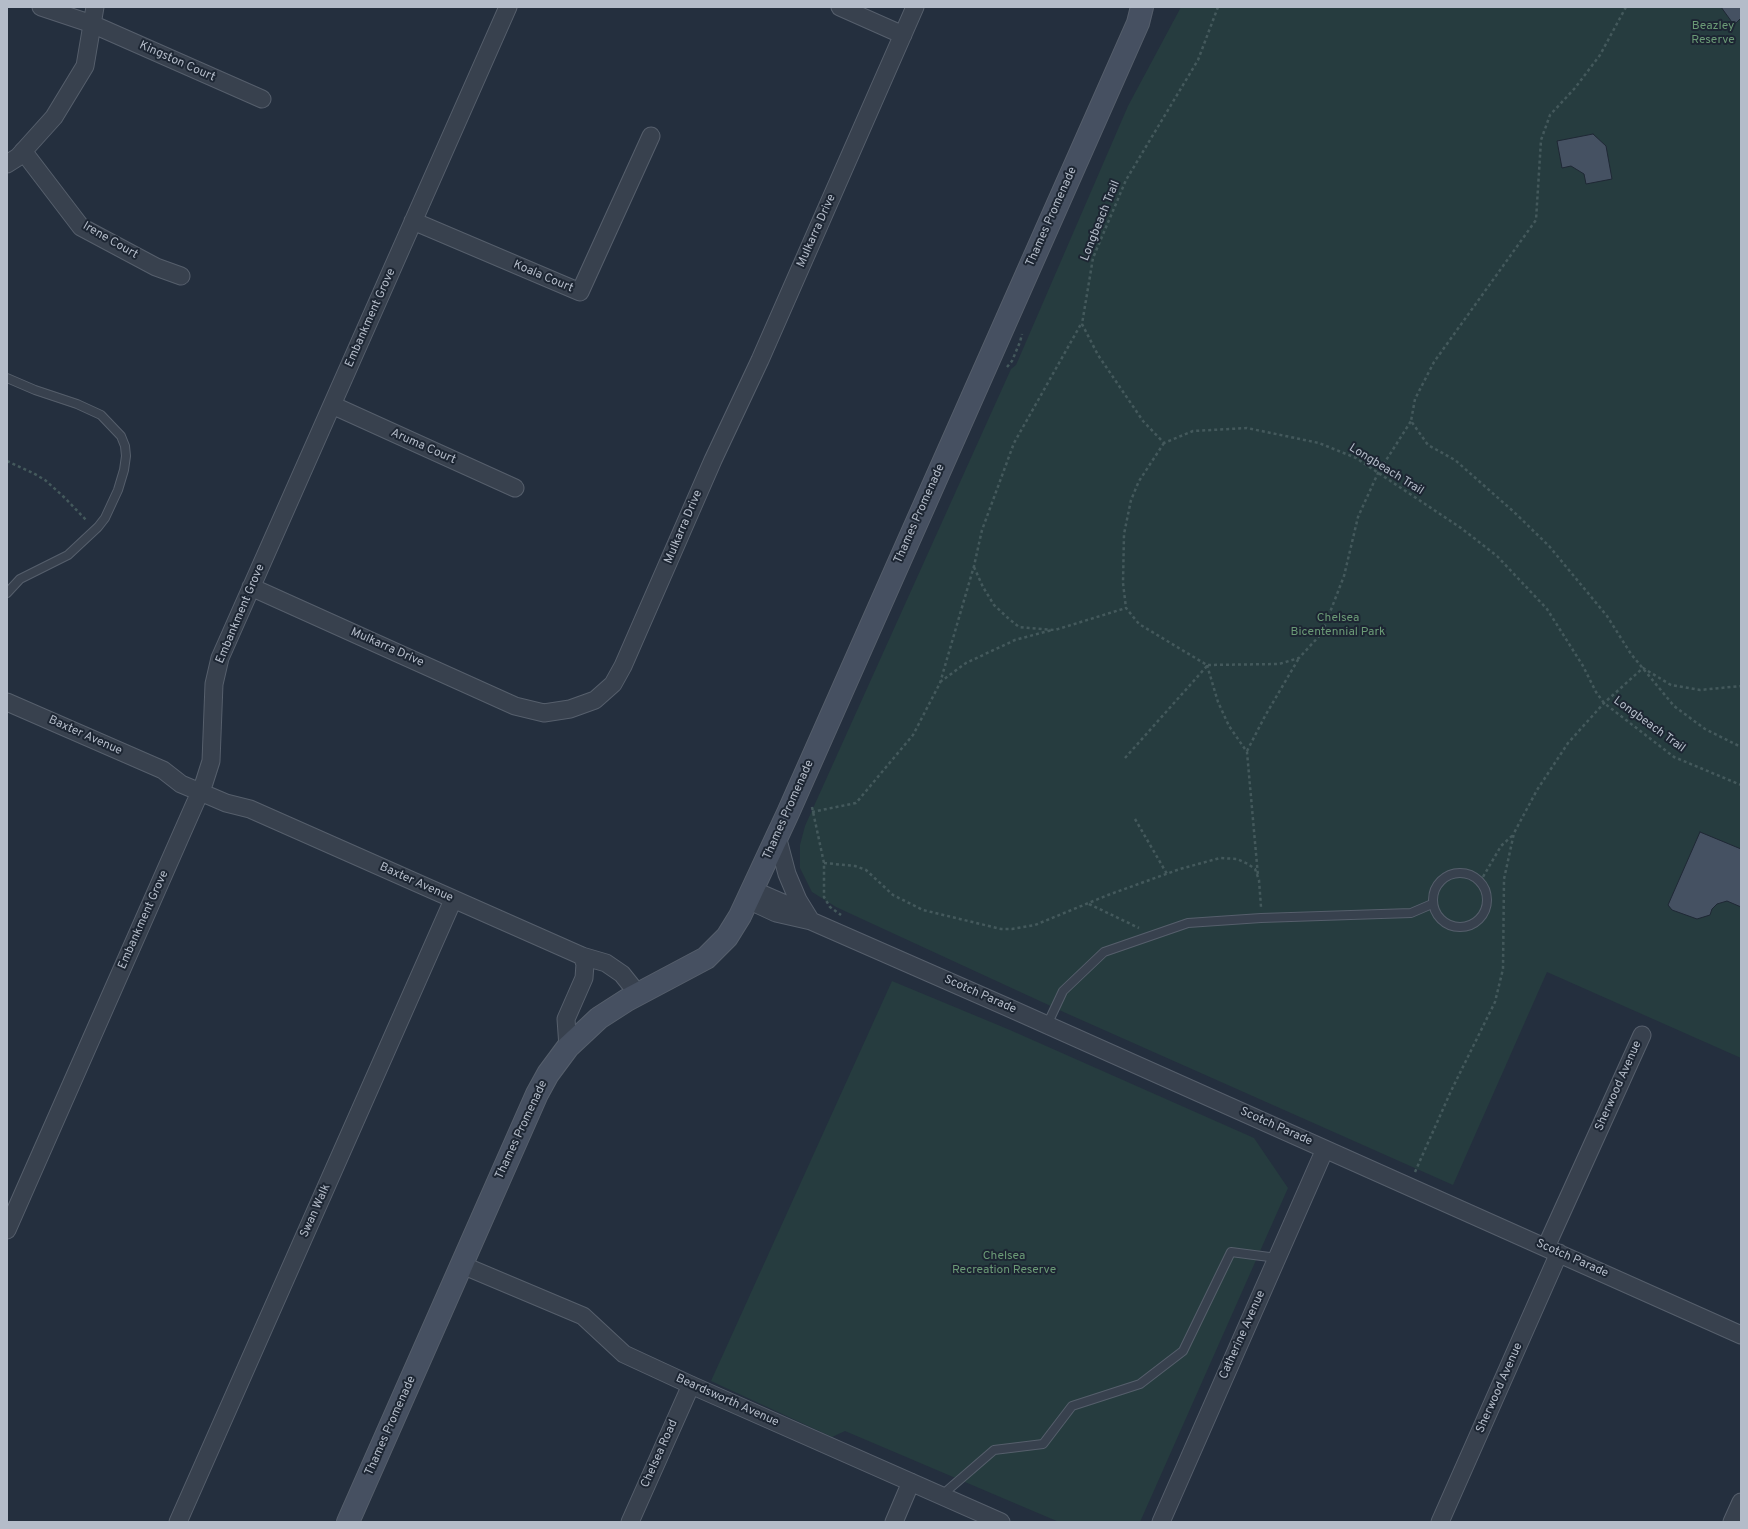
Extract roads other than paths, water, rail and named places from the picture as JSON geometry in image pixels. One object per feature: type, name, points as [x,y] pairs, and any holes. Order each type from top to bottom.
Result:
[{"type":"main road","name":"Thames Promenade","points":[[348,1522],[539,1091],[548,1074],[568,1048],[600,1018],[633,997],[696,964],[712,953],[732,932],[777,836],[1143,12]]},
{"type":"street","name":"Kingston Court","points":[[41,7],[92,24],[262,99]]},
{"type":"street","points":[[7,164],[18,157],[54,117],[85,66],[95,7]]},
{"type":"street","name":"Embankment Grove","points":[[7,1230],[202,788],[211,761],[214,684],[220,658],[508,7]]},
{"type":"street","points":[[840,7],[903,35]]},
{"type":"street","name":"Mulkarra Drive","points":[[251,587],[515,706],[544,713],[570,709],[595,700],[613,684],[624,666],[713,460],[760,360],[915,7]]},
{"type":"street","name":"Koala Court","points":[[414,221],[580,292],[651,136]]},
{"type":"street","name":"Irene Court","points":[[23,151],[81,227],[156,267],[181,276]]},
{"type":"street","name":"Aruma Court","points":[[332,405],[515,488]]},
{"type":"street","name":"Baxter Avenue","points":[[7,702],[163,770],[181,784],[202,788],[226,803],[250,809],[582,956],[601,961],[614,967],[626,978],[633,997]]},
{"type":"street","points":[[777,836],[782,861],[800,904],[811,921]]},
{"type":"street","name":"Scotch Parade","points":[[750,895],[783,903],[811,921],[1741,1335]]},
{"type":"street","name":"Swan Walk","points":[[178,1522],[453,900]]},
{"type":"street","points":[[568,1048],[566,1019],[584,978],[585,964],[582,956]]},
{"type":"street","name":"Sherwood Avenue","points":[[1440,1522],[1642,1035]]},
{"type":"street","name":"Catherine Avenue","points":[[1160,1522],[1325,1149]]},
{"type":"street","name":"Beardsworth Avenue","points":[[462,1265],[583,1316],[624,1354],[691,1386],[1001,1522]]},
{"type":"street","name":"Chelsea Road","points":[[630,1522],[691,1386]]},
{"type":"street","points":[[894,1522],[912,1482]]},
{"type":"street","points":[[1732,1522],[1741,1502]]},
{"type":"lane","points":[[7,378],[98,413],[108,421],[120,436],[126,451],[124,470],[113,501],[102,522],[73,551],[61,559],[20,579],[7,593]]},
{"type":"lane","points":[[1457,873],[1474,877],[1480,882],[1485,890],[1487,899],[1486,908],[1481,916],[1475,923],[1466,927],[1448,925],[1435,913],[1432,904],[1436,887],[1441,880],[1448,875],[1457,873]]},
{"type":"lane","points":[[1047,1025],[1063,991],[1104,952],[1188,923],[1262,918],[1410,913],[1432,904]]},
{"type":"lane","points":[[942,1495],[994,1450],[1043,1444],[1072,1406],[1140,1384],[1183,1351],[1231,1252],[1277,1258]]},
{"type":"park label","name":"Beazley Reserve","points":[[1713,34]]},
{"type":"park label","name":"Chelsea Bicentennial Park","points":[[1338,626]]},
{"type":"park label","name":"Chelsea Recreation Reserve","points":[[1004,1264]]}]
